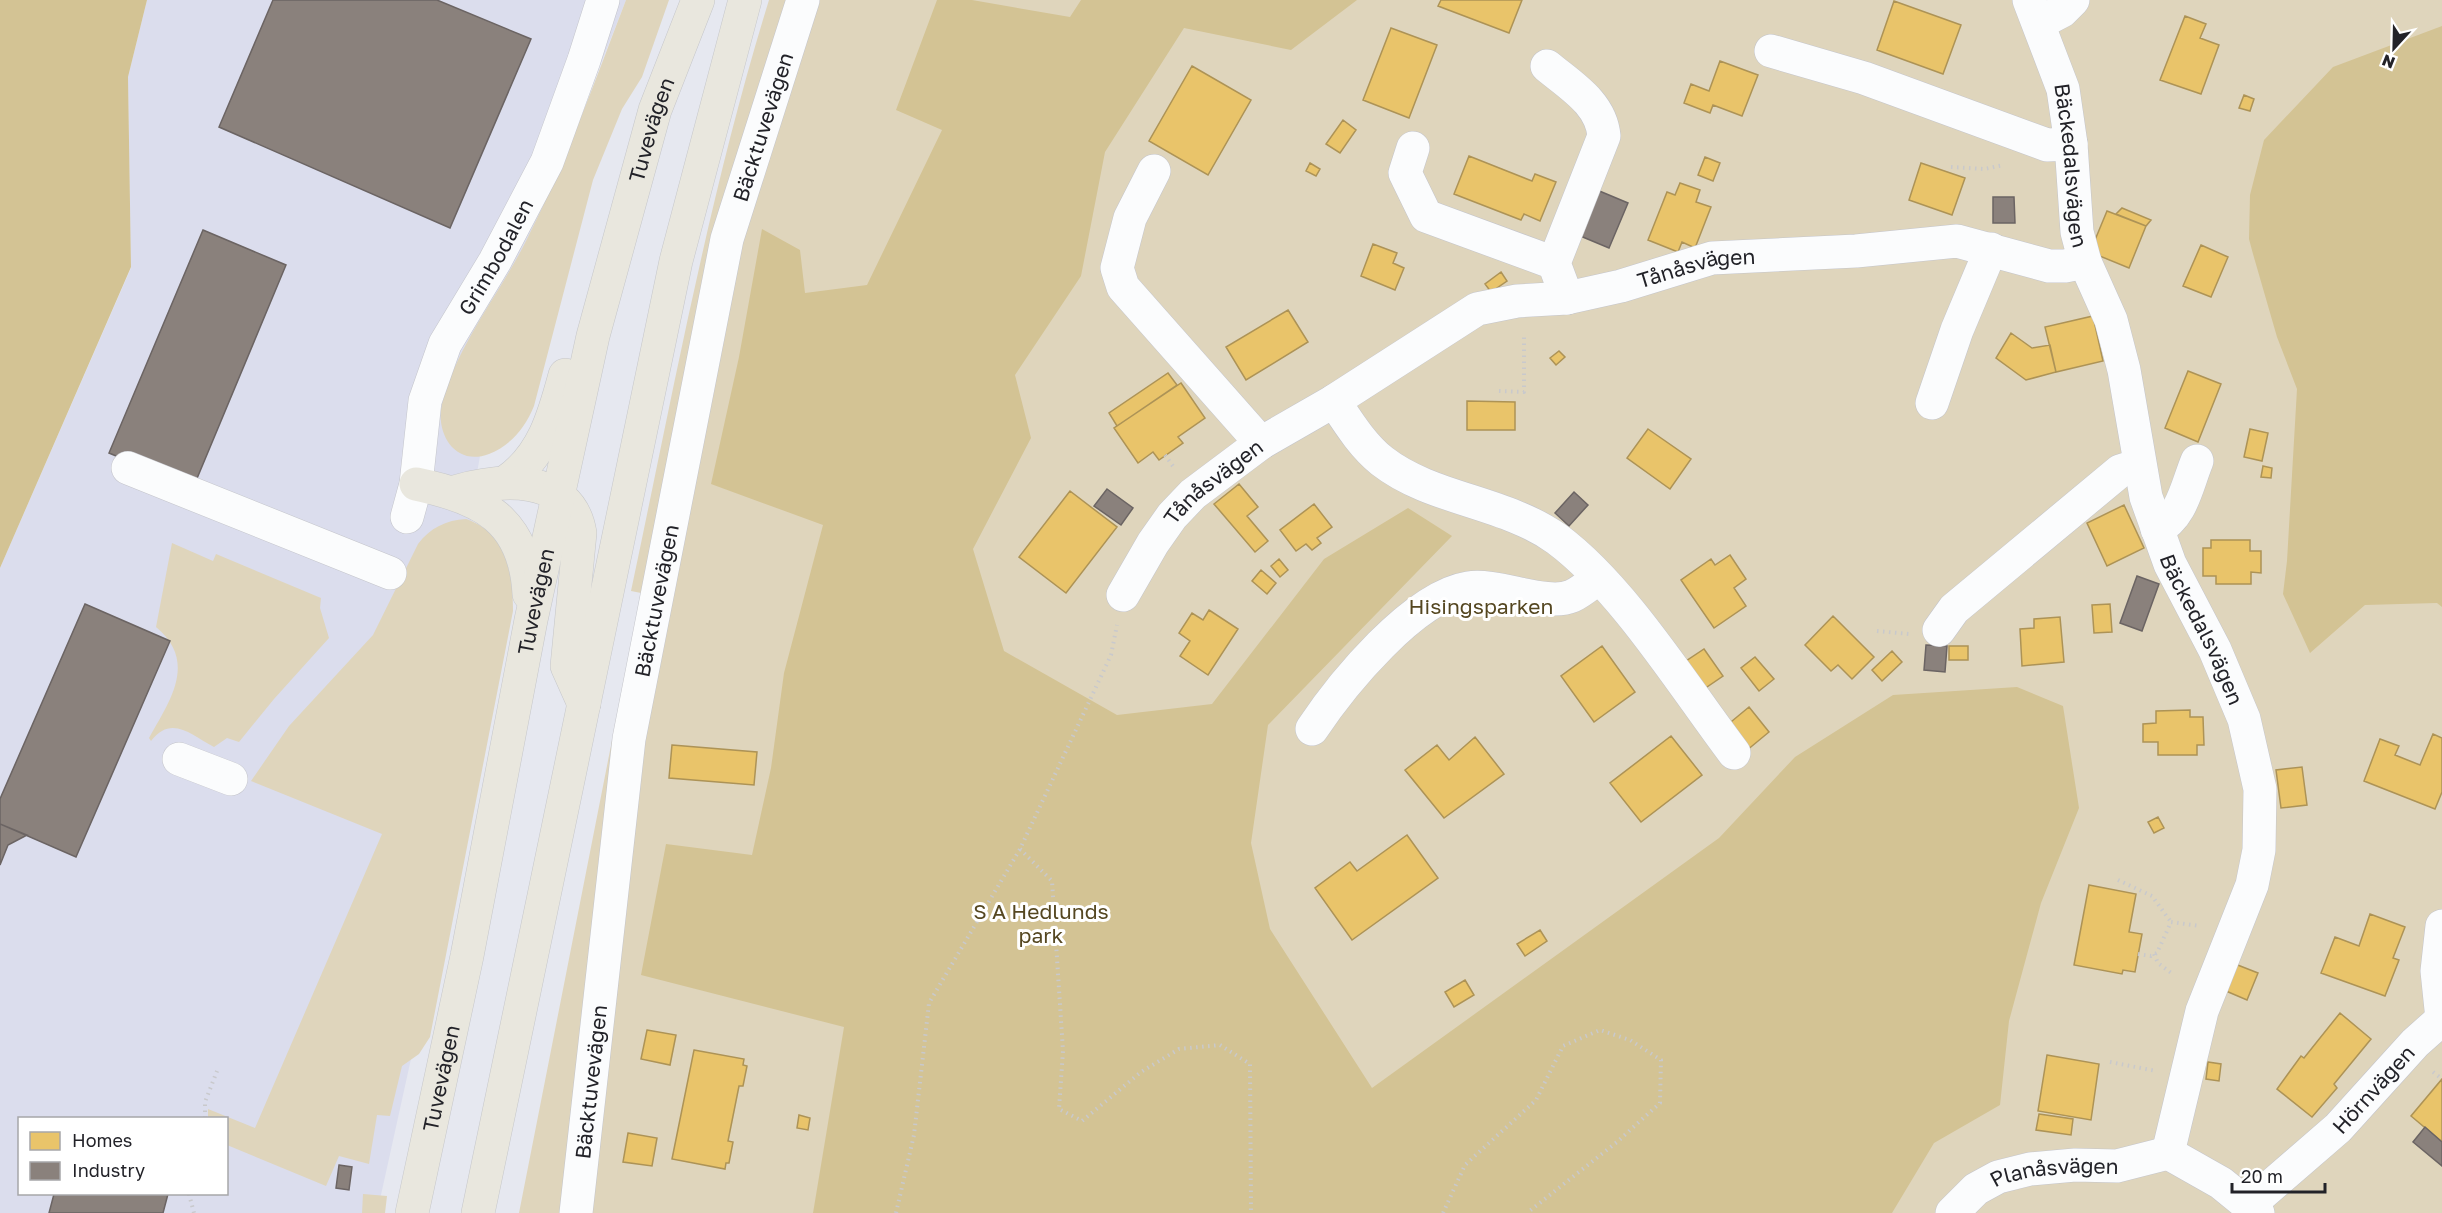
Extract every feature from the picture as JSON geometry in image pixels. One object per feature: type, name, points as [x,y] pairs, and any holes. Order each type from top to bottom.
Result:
[{"type":"main road","name":"Tuvevägen","points":[[412,1213],[468,956],[531,620],[593,336],[655,110],[698,0]]},
{"type":"main road","points":[[478,1213],[676,261],[745,0]]},
{"type":"main road","points":[[507,482],[532,460],[547,430],[559,399],[619,180],[655,110]]},
{"type":"main road","points":[[454,492],[486,483],[507,482],[540,488],[558,495],[570,505],[578,520],[580,533],[567,666],[584,704]]},
{"type":"main road","points":[[416,484],[454,492],[498,518],[513,534],[523,553],[531,620]]},
{"type":"street","name":"Grimbodalen","points":[[407,517],[416,484],[425,401],[445,344],[495,261],[547,162],[603,0]]},
{"type":"street","name":"Bäcktuvevägen","points":[[576,1213],[629,739],[727,239],[803,0]]},
{"type":"street","points":[[2034,11],[2062,11],[2073,0]]},
{"type":"street","name":"Bäckedalsvägen","points":[[2034,11],[2063,89],[2072,144],[2077,232],[2085,262],[2114,330],[2131,405],[2139,465],[2157,529],[2170,564],[2215,650],[2244,719],[2255,758],[2260,789],[2259,850],[2252,885],[2202,1011],[2168,1153]]},
{"type":"street","points":[[1772,51],[1864,78],[2047,145],[2072,144]]},
{"type":"street","points":[[1547,66],[1592,103],[1602,120],[1604,136],[1554,263],[1567,298]]},
{"type":"street","points":[[1413,148],[1405,173],[1426,216],[1554,263]]},
{"type":"street","points":[[1154,171],[1130,218],[1117,268],[1123,287],[1261,443]]},
{"type":"street","name":"Tånåsvägen","points":[[1123,595],[1153,543],[1172,516],[1193,494],[1261,443],[1334,401],[1477,309],[1523,301],[1567,298],[1620,286],[1712,258],[1856,251],[1957,241],[2049,266],[2085,262]]},
{"type":"street","points":[[1932,403],[1957,330],[1991,249]]},
{"type":"street","points":[[1334,401],[1357,435],[1382,461],[1410,479],[1521,519],[1557,539],[1598,578],[1626,609],[1734,753]]},
{"type":"street","points":[[2157,529],[2170,524],[2176,515],[2197,461]]},
{"type":"street","points":[[1939,630],[1954,609],[2120,471],[2139,465]]},
{"type":"street","points":[[128,468],[390,573]]},
{"type":"street","points":[[1312,729],[1351,676],[1428,604],[1468,588],[1490,588],[1546,597],[1570,597],[1598,578]]},
{"type":"street","points":[[179,759],[231,779]]},
{"type":"street","name":"Hörnvägen","points":[[2253,1209],[2338,1128],[2415,1043],[2442,1019],[2437,971],[2442,926]]},
{"type":"street","points":[[2168,1153],[2204,1172],[2253,1209]]},
{"type":"street","name":"Planåsvägen","points":[[1952,1213],[1976,1189],[1998,1177],[2030,1169],[2075,1165],[2117,1166],[2168,1153]]},
{"type":"path","points":[[1951,167],[1984,169],[2007,165]]},
{"type":"path","points":[[1499,392],[1524,392],[1523,301]]},
{"type":"path","points":[[896,1213],[914,1135],[929,1003],[1020,849],[1111,655],[1123,595]]},
{"type":"path","points":[[1020,849],[1052,881],[1063,1051],[1059,1109],[1082,1121],[1141,1072],[1179,1049],[1220,1045],[1250,1064],[1251,1213]]},
{"type":"path","points":[[2118,880],[2152,896],[2171,922]]},
{"type":"path","points":[[2171,922],[2180,921],[2233,933]]},
{"type":"path","points":[[2138,954],[2154,954],[2160,949],[2171,922]]},
{"type":"path","points":[[2154,954],[2158,963],[2174,975]]},
{"type":"path","points":[[1443,1213],[1465,1165],[1536,1100],[1563,1046],[1600,1030],[1630,1040],[1661,1060],[1660,1103],[1617,1142],[1527,1213]]},
{"type":"path","points":[[2109,1062],[2186,1077]]},
{"type":"path","points":[[205,1117],[205,1102],[217,1071]]},
{"type":"path","points":[[189,1195],[194,1213]]},
{"type":"shaded area","points":[[147,0],[626,0],[549,196],[510,273],[467,343],[446,389],[470,456],[480,456],[469,518],[485,534],[486,719],[377,1213],[0,1213],[0,568],[131,268],[128,77]]},
{"type":"green space","points":[[0,0],[147,0],[128,77],[131,267],[0,568]]},
{"type":"green space","points":[[626,0],[669,0],[642,77],[622,109],[593,180],[534,406],[526,422],[511,441],[489,454],[477,457],[466,456],[457,452],[450,445],[442,426],[442,404],[449,382],[468,340],[516,259],[555,181]]},
{"type":"green space","name":"Hisingsparken","points":[[769,0],[2442,0],[2442,1213],[519,1213],[641,593],[631,591],[710,220]]},
{"type":"green space","name":"S A Hedlunds park","points":[[937,0],[972,0],[1070,17],[1081,0],[1357,0],[1291,50],[1184,28],[1105,152],[1081,276],[1015,375],[1031,438],[973,549],[1004,651],[1117,715],[1212,704],[1324,559],[1408,508],[1452,536],[1268,725],[1251,843],[1270,929],[1372,1088],[1719,838],[1795,757],[1893,695],[2017,687],[2063,706],[2079,808],[2041,903],[2009,1021],[2000,1105],[1934,1143],[1892,1213],[813,1213],[844,1027],[641,975],[666,844],[752,855],[771,768],[784,673],[823,525],[711,484],[739,357],[762,229],[800,250],[805,293],[867,285],[942,130],[896,110]]},
{"type":"green space","points":[[2442,26],[2442,607],[2437,603],[2365,605],[2310,653],[2283,594],[2297,389],[2277,337],[2249,239],[2250,195],[2264,140],[2333,67]]},
{"type":"green space","points":[[466,519],[480,525],[498,544],[509,569],[513,611],[430,1037],[419,1054],[402,1066],[390,1116],[377,1115],[369,1164],[339,1156],[326,1186],[228,1145],[228,1117],[255,1128],[382,834],[251,781],[289,726],[373,635],[418,544],[428,533],[452,521]]},
{"type":"green space","points":[[172,543],[213,561],[216,554],[321,598],[320,608],[329,638],[239,742],[227,738],[214,747],[190,733],[174,728],[159,733],[151,741],[149,738],[172,695],[178,667],[176,654],[169,640],[156,627]]},
{"type":"green space","points":[[208,1109],[228,1117],[208,1117]]},
{"type":"green space","points":[[363,1194],[387,1196],[385,1213],[362,1213]]},
{"type":"building: Homes","points":[[1441,0],[1522,0],[1509,33],[1438,6]]},
{"type":"building: Homes","points":[[1894,1],[1961,25],[1943,74],[1877,50]]},
{"type":"building: Homes","points":[[2185,16],[2206,24],[2200,38],[2219,45],[2201,94],[2160,80]]},
{"type":"building: Homes","points":[[1391,28],[1437,45],[1409,118],[1363,100]]},
{"type":"building: Homes","points":[[1720,61],[1758,75],[1742,116],[1713,105],[1710,113],[1684,103],[1691,84],[1709,91]]},
{"type":"building: Homes","points":[[1192,66],[1251,100],[1208,175],[1149,141]]},
{"type":"building: Homes","points":[[2244,95],[2254,99],[2250,111],[2239,108]]},
{"type":"building: Homes","points":[[1343,120],[1356,130],[1340,153],[1326,144]]},
{"type":"building: Homes","points":[[1469,156],[1532,181],[1535,174],[1556,182],[1540,221],[1524,214],[1521,220],[1454,194]]},
{"type":"building: Homes","points":[[1705,157],[1720,163],[1713,181],[1698,175]]},
{"type":"building: Homes","points":[[1310,163],[1320,169],[1316,176],[1306,171]]},
{"type":"building: Homes","points":[[1921,163],[1965,178],[1952,215],[1909,200]]},
{"type":"building: Homes","points":[[1680,183],[1700,190],[1696,202],[1711,207],[1695,248],[1682,242],[1678,252],[1648,240],[1667,192],[1675,195]]},
{"type":"building: Homes","points":[[2122,208],[2151,220],[2146,226],[2116,214]]},
{"type":"building: Homes","points":[[2107,211],[2146,226],[2129,268],[2090,252]]},
{"type":"building: Homes","points":[[1373,244],[1397,253],[1393,263],[1404,268],[1395,290],[1361,276]]},
{"type":"building: Homes","points":[[2201,245],[2228,257],[2211,297],[2183,286]]},
{"type":"building: Homes","points":[[1501,272],[1507,281],[1491,292],[1485,284]]},
{"type":"building: Homes","points":[[1288,310],[1308,342],[1246,380],[1226,347]]},
{"type":"building: Homes","points":[[2093,316],[2103,361],[2056,372],[2045,327]]},
{"type":"building: Homes","points":[[2011,333],[2032,348],[2050,345],[2056,372],[2026,380],[1996,358]]},
{"type":"building: Homes","points":[[1559,351],[1565,357],[1556,365],[1550,358]]},
{"type":"building: Homes","points":[[2188,371],[2221,384],[2198,442],[2165,428]]},
{"type":"building: Homes","points":[[1168,373],[1177,385],[1117,426],[1109,413]]},
{"type":"building: Homes","points":[[1181,383],[1205,418],[1178,437],[1183,443],[1159,460],[1153,452],[1138,463],[1114,428]]},
{"type":"building: Homes","points":[[1467,401],[1515,402],[1515,430],[1467,430]]},
{"type":"building: Homes","points":[[1648,429],[1691,459],[1670,489],[1627,458]]},
{"type":"building: Homes","points":[[2250,429],[2268,433],[2262,461],[2244,457]]},
{"type":"building: Homes","points":[[2263,466],[2272,468],[2271,478],[2261,477]]},
{"type":"building: Homes","points":[[1239,484],[1258,507],[1247,516],[1268,541],[1255,552],[1214,504]]},
{"type":"building: Homes","points":[[1070,491],[1117,527],[1066,593],[1019,557]]},
{"type":"building: Homes","points":[[1314,504],[1332,527],[1317,538],[1321,543],[1312,550],[1306,544],[1296,551],[1280,530]]},
{"type":"building: Homes","points":[[2124,505],[2144,548],[2107,566],[2087,523]]},
{"type":"building: Homes","points":[[2211,540],[2250,540],[2250,551],[2261,551],[2261,573],[2251,572],[2251,584],[2216,584],[2216,576],[2203,576],[2203,548],[2211,548]]},
{"type":"building: Homes","points":[[1730,555],[1746,579],[1734,588],[1746,606],[1714,628],[1681,580],[1711,559],[1715,565]]},
{"type":"building: Homes","points":[[1279,559],[1288,570],[1280,577],[1271,566]]},
{"type":"building: Homes","points":[[1261,570],[1276,583],[1267,594],[1252,581]]},
{"type":"building: Homes","points":[[2110,604],[2112,632],[2094,633],[2092,605]]},
{"type":"building: Homes","points":[[1209,610],[1238,629],[1208,675],[1180,656],[1190,641],[1179,633],[1192,613],[1203,620]]},
{"type":"building: Homes","points":[[1833,616],[1874,657],[1852,679],[1838,665],[1831,671],[1805,645]]},
{"type":"building: Homes","points":[[2060,617],[2064,662],[2022,666],[2020,629],[2034,628],[2034,619]]},
{"type":"building: Homes","points":[[1602,646],[1635,692],[1594,722],[1561,676]]},
{"type":"building: Homes","points":[[1949,646],[1968,646],[1968,660],[1949,660]]},
{"type":"building: Homes","points":[[1704,649],[1723,676],[1704,689],[1686,661]]},
{"type":"building: Homes","points":[[1892,651],[1902,662],[1882,681],[1872,670]]},
{"type":"building: Homes","points":[[1755,657],[1774,679],[1759,691],[1741,668]]},
{"type":"building: Homes","points":[[1749,707],[1769,732],[1746,751],[1726,726]]},
{"type":"building: Homes","points":[[2190,710],[2190,717],[2203,717],[2204,745],[2197,745],[2197,755],[2158,755],[2158,742],[2143,742],[2143,724],[2156,723],[2156,711]]},
{"type":"building: Homes","points":[[2433,734],[2442,738],[2442,792],[2435,809],[2364,781],[2380,739],[2399,746],[2395,755],[2420,765]]},
{"type":"building: Homes","points":[[1671,736],[1702,775],[1641,822],[1610,783]]},
{"type":"building: Homes","points":[[1475,737],[1504,774],[1444,818],[1405,770],[1437,745],[1449,760]]},
{"type":"building: Homes","points":[[672,745],[757,752],[754,785],[669,778]]},
{"type":"building: Homes","points":[[2302,767],[2307,805],[2281,808],[2276,770]]},
{"type":"building: Homes","points":[[2158,817],[2164,828],[2154,833],[2148,822]]},
{"type":"building: Homes","points":[[1407,835],[1438,878],[1352,940],[1315,888],[1350,862],[1357,871]]},
{"type":"building: Homes","points":[[2089,885],[2136,894],[2129,932],[2142,934],[2135,972],[2123,970],[2122,974],[2074,965]]},
{"type":"building: Homes","points":[[2370,914],[2405,927],[2393,958],[2399,960],[2385,996],[2321,973],[2335,937],[2359,946]]},
{"type":"building: Homes","points":[[1540,930],[1547,941],[1525,956],[1517,944]]},
{"type":"building: Homes","points":[[2230,962],[2258,973],[2247,1000],[2219,988]]},
{"type":"building: Homes","points":[[1465,980],[1474,995],[1454,1007],[1445,992]]},
{"type":"building: Homes","points":[[2340,1013],[2371,1039],[2334,1084],[2337,1088],[2312,1117],[2277,1089],[2301,1056],[2304,1058]]},
{"type":"building: Homes","points":[[647,1030],[676,1035],[670,1065],[641,1059]]},
{"type":"building: Homes","points":[[694,1050],[744,1059],[743,1065],[747,1066],[743,1086],[739,1086],[728,1141],[733,1142],[729,1163],[726,1163],[725,1169],[672,1159]]},
{"type":"building: Homes","points":[[2047,1055],[2099,1064],[2091,1120],[2038,1111]]},
{"type":"building: Homes","points":[[2208,1062],[2221,1064],[2219,1081],[2206,1079]]},
{"type":"building: Homes","points":[[2442,1079],[2442,1142],[2411,1116]]},
{"type":"building: Homes","points":[[2039,1114],[2073,1119],[2071,1135],[2036,1130]]},
{"type":"building: Homes","points":[[799,1115],[810,1118],[808,1130],[797,1128]]},
{"type":"building: Homes","points":[[628,1133],[657,1138],[652,1166],[623,1162]]},
{"type":"building: Industry","points":[[273,0],[437,0],[531,39],[450,228],[219,127]]},
{"type":"building: Industry","points":[[1597,190],[1628,203],[1609,248],[1578,235]]},
{"type":"building: Industry","points":[[1993,197],[2014,197],[2015,223],[1993,223]]},
{"type":"building: Industry","points":[[203,230],[286,265],[193,488],[109,453]]},
{"type":"building: Industry","points":[[1107,489],[1133,508],[1121,525],[1094,506]]},
{"type":"building: Industry","points":[[1574,492],[1588,505],[1569,526],[1555,513]]},
{"type":"building: Industry","points":[[2137,576],[2159,584],[2142,631],[2120,623]]},
{"type":"building: Industry","points":[[85,604],[170,641],[76,857],[0,824],[0,799]]},
{"type":"building: Industry","points":[[1926,645],[1947,646],[1945,672],[1924,670]]},
{"type":"building: Industry","points":[[0,824],[27,835],[8,845],[0,865]]},
{"type":"building: Industry","points":[[2425,1127],[2442,1142],[2442,1166],[2413,1142]]},
{"type":"building: Industry","points":[[339,1165],[352,1167],[349,1190],[336,1188]]},
{"type":"building: Industry","points":[[54,1195],[168,1195],[163,1213],[49,1213]]}]
